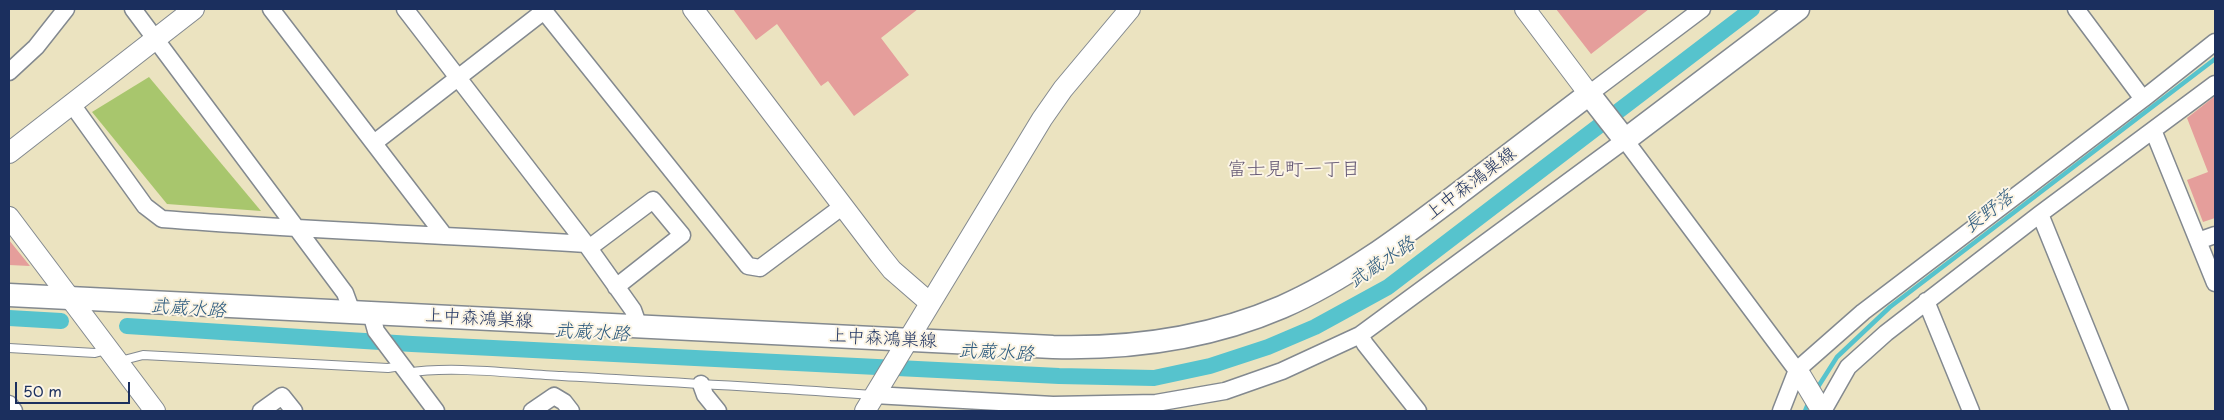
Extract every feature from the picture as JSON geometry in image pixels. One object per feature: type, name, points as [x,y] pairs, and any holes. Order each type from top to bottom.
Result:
[{"type":"main road","points":[[1593,99],[1621,135],[1798,9]]},
{"type":"main road","name":"上中森鴻巣線","points":[[9,295],[365,317],[639,327],[904,347],[1114,346],[1184,337],[1254,317],[1314,291],[1377,252],[1593,99]]},
{"type":"street","points":[[9,72],[36,47],[66,9]]},
{"type":"street","points":[[133,9],[295,229],[436,411]]},
{"type":"street","points":[[9,153],[194,9]]},
{"type":"street","points":[[271,9],[444,235]]},
{"type":"street","points":[[405,9],[587,246],[632,310],[639,327]]},
{"type":"street","points":[[693,9],[892,270],[930,303]]},
{"type":"street","points":[[1130,9],[1063,89],[1042,119],[874,396],[1052,408],[1156,403],[1225,391],[1282,371],[1360,335],[1621,135],[1799,373],[1822,409],[1848,367],[1926,301],[2215,84]]},
{"type":"street","points":[[1524,9],[1593,99],[1702,9]]},
{"type":"street","points":[[2076,9],[2143,99]]},
{"type":"street","points":[[374,143],[544,10],[748,266],[760,268],[842,206]]},
{"type":"street","points":[[1781,411],[1799,373],[1863,312],[2215,42]]},
{"type":"street","points":[[71,103],[145,206],[162,219],[295,229],[444,235],[587,246],[653,200],[682,236],[616,286]]},
{"type":"street","points":[[2153,130],[2215,283]]},
{"type":"street","points":[[2040,214],[2120,411]]},
{"type":"street","points":[[9,216],[155,411]]},
{"type":"street","points":[[2198,241],[2215,234]]},
{"type":"street","points":[[1926,301],[1971,411]]},
{"type":"street","points":[[1360,335],[1418,411]]},
{"type":"street","points":[[701,384],[704,395],[714,410]]},
{"type":"street","points":[[261,411],[282,396],[294,411]]},
{"type":"street","points":[[532,411],[554,396],[564,402],[570,411]]},
{"type":"street","points":[[9,404],[14,411]]},
{"type":"lane","points":[[9,348],[114,355],[420,370],[477,371],[874,396]]},
{"type":"green space","points":[[149,77],[261,211],[167,204],[92,112]]},
{"type":"building","points":[[733,9],[918,9],[881,38],[909,75],[854,116],[828,81],[821,86],[777,24],[756,40]]},
{"type":"building","points":[[1556,9],[1649,9],[1591,54]]},
{"type":"building","points":[[2215,96],[2215,218],[2203,222],[2187,180],[2208,172],[2187,118]]},
{"type":"building","points":[[9,240],[30,266],[9,265]]},
{"type":"waterway","name":"武蔵水路","points":[[127,326],[412,344],[1059,376],[1154,378],[1210,366],[1268,347],[1315,327],[1388,287],[1752,9]]},
{"type":"waterway","name":"長野落","points":[[1816,390],[1837,357],[1890,307],[2215,59]]},
{"type":"waterway","name":"武蔵水路","points":[[9,318],[61,321]]},
{"type":"waterway","name":"長野落","points":[[1805,411],[1809,401]]},
{"type":"district","name":"富士見町一丁目","points":[[1294,170]]}]
